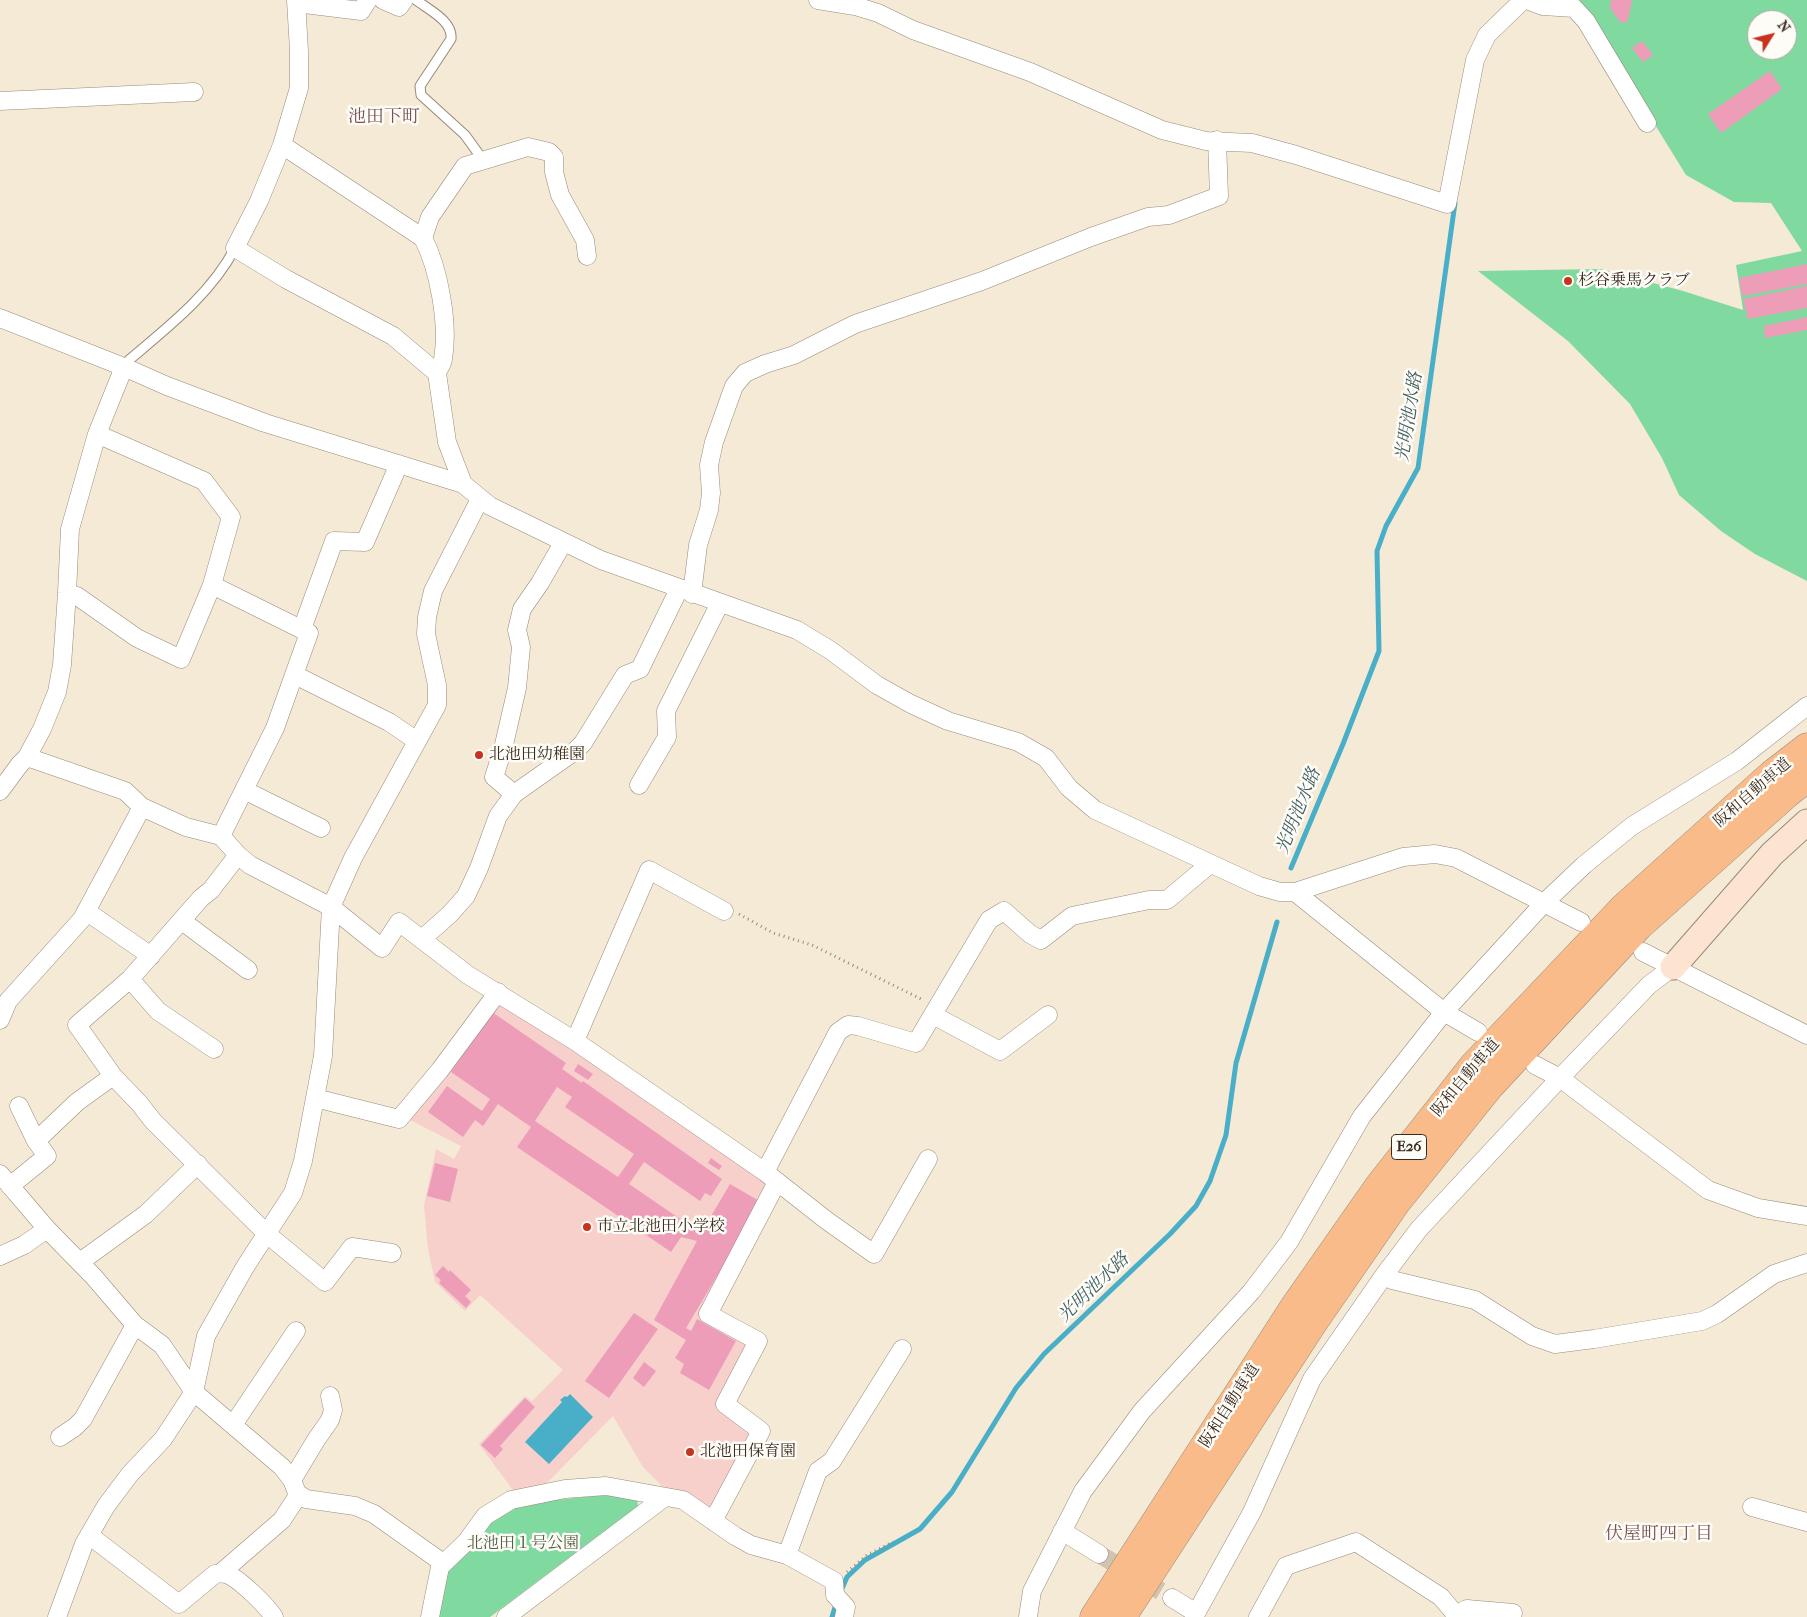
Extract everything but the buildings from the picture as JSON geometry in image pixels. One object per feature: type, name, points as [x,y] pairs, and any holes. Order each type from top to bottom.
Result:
[{"type":"highway","name":"阪和自動車道","points":[[1094,1617],[1294,1307],[1378,1187],[1473,1066],[1624,907],[1772,774],[1807,747]]},
{"type":"highway","name":"阪和自動車道","points":[[1122,1617],[1313,1323],[1396,1203],[1491,1085],[1639,926],[1807,778]]},
{"type":"street","points":[[368,0],[361,11],[296,1],[299,88],[282,145],[259,201],[235,248],[286,279],[393,336],[437,372]]},
{"type":"street","points":[[384,0],[398,8],[404,0]]},
{"type":"street","points":[[818,0],[855,6],[878,13],[913,30],[1030,72],[1162,130],[1206,141],[1252,143],[1296,155],[1447,204],[1475,60],[1487,34],[1525,0],[1543,6],[1574,8],[1586,21],[1647,123]]},
{"type":"street","points":[[0,101],[194,92]]},
{"type":"street","points":[[422,939],[450,914],[466,896],[479,868],[498,816],[514,794],[584,743],[624,675],[640,669],[686,592],[709,510],[712,493],[709,466],[714,442],[734,386],[745,374],[765,364],[794,355],[855,324],[982,280],[1091,237],[1148,217],[1169,215],[1219,196],[1217,140]]},
{"type":"street","points":[[282,145],[423,238],[430,253],[444,314],[443,360],[437,372],[447,442],[463,484]]},
{"type":"street","points":[[423,238],[430,217],[465,166],[528,147],[549,152],[554,157],[554,172],[560,195],[585,240],[587,256]]},
{"type":"street","points":[[0,318],[167,386],[265,423],[463,484],[490,506],[601,560],[686,592],[797,630],[830,650],[877,686],[911,704],[948,721],[1018,742],[1046,758],[1070,788],[1095,810],[1259,886],[1280,892],[1295,892],[1404,857],[1435,854],[1456,858],[1581,922]]},
{"type":"street","points":[[0,791],[20,764],[28,757],[57,692],[62,665],[68,593],[70,529],[97,434],[124,367]]},
{"type":"street","points":[[68,593],[77,596],[137,638],[181,659],[212,584],[231,517],[204,481],[97,434]]},
{"type":"street","points":[[302,629],[334,541],[365,542],[399,464]]},
{"type":"street","points":[[57,1617],[84,1544],[106,1506],[130,1474],[163,1439],[194,1392],[206,1336],[245,1267],[293,1193],[303,1161],[323,1056],[332,907],[353,858],[437,705],[437,685],[426,634],[432,591],[480,499]]},
{"type":"street","points":[[514,794],[494,777],[503,749],[517,688],[521,647],[517,630],[522,609],[540,584],[563,543]]},
{"type":"street","points":[[212,584],[310,633],[275,728],[221,836]]},
{"type":"street","points":[[639,785],[668,738],[666,711],[720,603]]},
{"type":"street","points":[[294,675],[389,722],[416,741]]},
{"type":"street","points":[[1028,1617],[1032,1591],[1083,1490],[1142,1411],[1251,1292],[1289,1242],[1362,1116],[1444,1012],[1544,903],[1584,865],[1632,826],[1730,765],[1807,706]]},
{"type":"street","points":[[28,757],[125,791],[142,807],[186,827],[221,836],[250,865],[332,907],[382,948],[399,922],[468,975],[575,1041],[771,1177],[826,1220],[874,1254],[928,1159]]},
{"type":"street","points":[[244,790],[321,828]]},
{"type":"street","points":[[0,1020],[8,1001],[82,919],[142,807]]},
{"type":"street","points":[[1172,1598],[1195,1615],[1252,1512],[1312,1379],[1385,1274],[1419,1229],[1649,984],[1673,967],[1772,854],[1807,822]]},
{"type":"street","points":[[238,855],[211,890],[201,898],[130,979],[77,1025],[113,1076],[153,1121],[267,1234],[325,1282],[352,1247],[392,1253]]},
{"type":"street","points":[[713,1521],[761,1431],[725,1404],[758,1341],[708,1314],[838,1032],[848,1025],[858,1026],[916,1043],[989,920],[1004,911],[1030,934],[1041,940],[1072,916],[1150,900],[1167,900],[1210,864]]},
{"type":"street","points":[[575,1041],[648,870],[724,911]]},
{"type":"street","points":[[1295,892],[1444,1012],[1478,1032]]},
{"type":"street","points":[[86,911],[150,956]]},
{"type":"street","points":[[182,921],[248,970]]},
{"type":"street","points":[[1643,952],[1807,1035]]},
{"type":"street","points":[[130,979],[158,1011],[214,1049]]},
{"type":"street","points":[[315,1098],[399,1119],[440,1070],[498,992]]},
{"type":"street","points":[[935,1011],[1000,1050],[1048,1015]]},
{"type":"street","points":[[1535,1065],[1560,1078],[1708,1190],[1758,1208],[1807,1216]]},
{"type":"street","points":[[36,1141],[77,1102],[113,1076]]},
{"type":"street","points":[[19,1106],[36,1141],[47,1156],[5,1180],[135,1325],[162,1345],[194,1392],[282,1467],[306,1499],[355,1506],[374,1514],[443,1563]]},
{"type":"street","points":[[80,1262],[146,1214],[198,1164]]},
{"type":"street","points":[[0,1256],[24,1245],[47,1229]]},
{"type":"street","points":[[1385,1274],[1392,1280],[1475,1300],[1532,1336],[1555,1344],[1702,1321],[1717,1314],[1774,1274],[1807,1263]]},
{"type":"street","points":[[60,1437],[83,1419],[135,1325]]},
{"type":"street","points":[[233,1426],[296,1331]]},
{"type":"street","points":[[787,1555],[818,1472],[832,1461],[902,1349]]},
{"type":"street","points":[[90,1535],[178,1604],[215,1574],[222,1572],[282,1520],[316,1440],[330,1420],[333,1410],[330,1396]]},
{"type":"street","points":[[430,1617],[440,1567],[466,1542],[485,1516],[511,1500],[565,1489],[606,1486],[683,1500],[752,1545],[787,1555],[840,1600]]},
{"type":"street","points":[[506,1617],[665,1497]]},
{"type":"street","points":[[1752,1508],[1807,1522]]},
{"type":"street","points":[[1062,1531],[1099,1554]]},
{"type":"street","points":[[1258,1617],[1286,1566],[1356,1542],[1440,1597],[1456,1615],[1467,1609],[1513,1613]]},
{"type":"street","points":[[222,1572],[231,1576],[258,1599],[274,1617]]},
{"type":"lane","points":[[416,0],[448,24],[452,32],[451,40],[420,86],[421,95],[465,135],[483,160]]},
{"type":"lane","points":[[124,367],[129,360],[178,320],[206,289],[235,248]]},
{"type":"path","points":[[724,911],[742,914],[773,933],[812,945],[935,1011]]},
{"type":"path","points":[[840,1600],[842,1576],[867,1555],[893,1542]]},
{"type":"shaded area","name":"市立北池田小学校","points":[[503,999],[763,1178],[768,1191],[702,1316],[748,1342],[750,1349],[716,1408],[750,1428],[754,1437],[712,1511],[664,1488],[643,1467],[613,1416],[544,1486],[515,1493],[479,1444],[525,1396],[532,1401],[563,1370],[480,1295],[465,1311],[435,1282],[428,1249],[424,1205],[436,1149],[454,1159],[461,1146],[410,1120]]},
{"type":"green space","name":"杉谷乗馬クラブ","points":[[1559,0],[1807,0],[1807,581],[1755,554],[1721,531],[1679,495],[1662,458],[1630,404],[1568,341],[1478,271],[1601,269],[1683,291],[1743,310],[1736,265],[1802,251],[1771,203],[1734,202],[1686,175],[1591,21]]},
{"type":"green space","name":"北池田１号公園","points":[[604,1495],[637,1498],[638,1506],[490,1617],[438,1617],[447,1572],[495,1516],[516,1504]]},
{"type":"water","points":[[570,1394],[593,1417],[549,1464],[525,1442],[562,1402],[560,1400]]},
{"type":"waterway","name":"光明池水路","points":[[1291,868],[1343,744],[1379,651],[1377,551],[1386,526],[1418,468],[1455,203]]},
{"type":"waterway","name":"光明池水路","points":[[841,1591],[847,1577],[865,1560],[920,1529],[952,1492],[1016,1388],[1044,1354],[1170,1234],[1196,1206],[1210,1181],[1226,1135],[1236,1063],[1277,922]]},
{"type":"waterway","name":"光明池水路","points":[[832,1617],[837,1601]]},
{"type":"tunnel","points":[[1099,1554],[1172,1598]]},
{"type":"place","name":"杉谷乗馬クラブ","points":[[1568,281]]},
{"type":"place","name":"北池田幼稚園","points":[[479,755]]},
{"type":"place","name":"市立北池田小学校","points":[[587,1227]]},
{"type":"place","name":"北池田保育園","points":[[690,1452]]},
{"type":"district","name":"池田下町","points":[[384,118]]},
{"type":"district","name":"伏屋町四丁目","points":[[1659,1535]]}]
